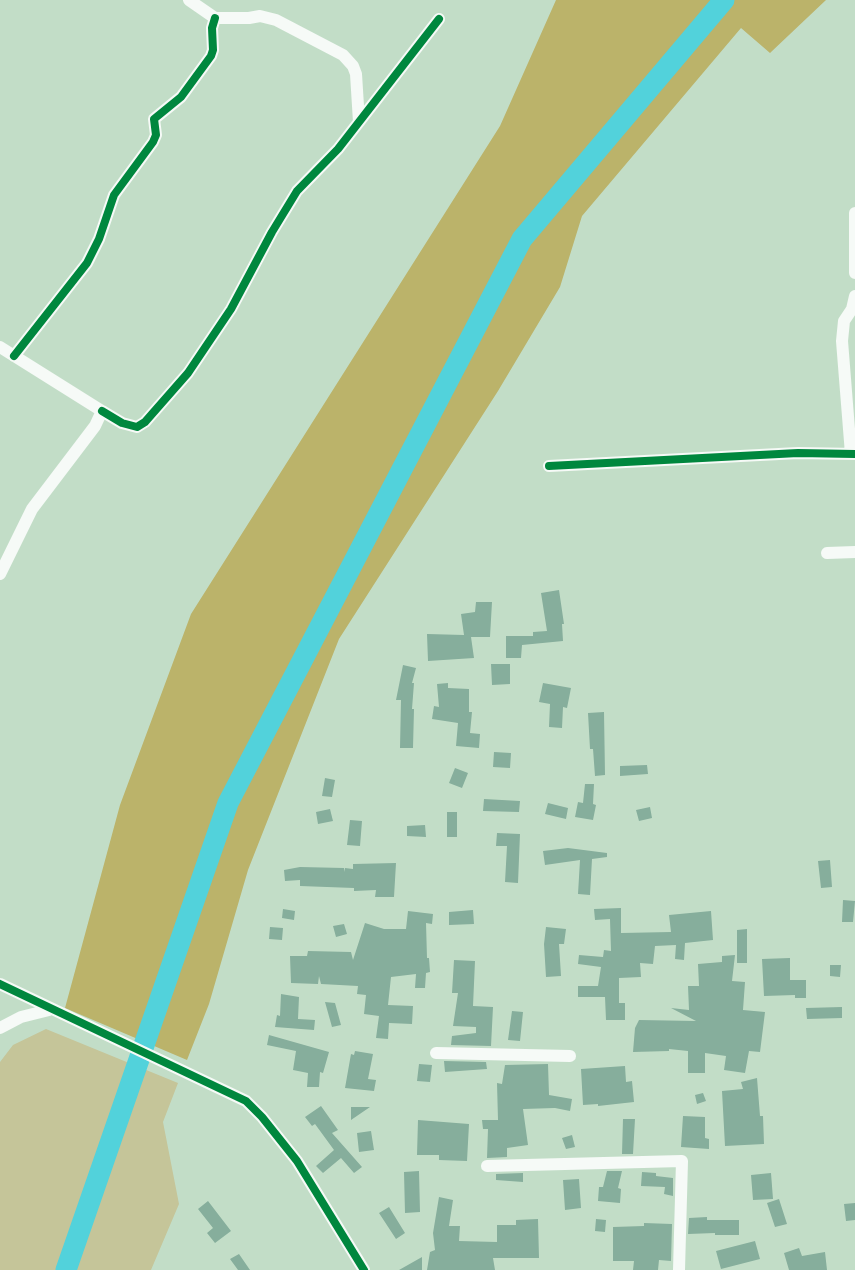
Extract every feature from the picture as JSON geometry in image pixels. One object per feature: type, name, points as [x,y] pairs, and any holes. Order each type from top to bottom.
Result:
[{"type":"street","points":[[189,0],[215,18],[249,18],[260,16],[276,20],[343,55],[353,66],[356,74],[358,122]]},
{"type":"street","points":[[14,356],[86,263],[99,239],[114,195],[154,142],[156,135],[154,119],[186,91],[211,56],[213,50],[212,28],[215,18]]},
{"type":"street","points":[[0,347],[102,411],[131,426],[137,427],[145,422],[188,373],[231,309],[272,232],[297,191],[338,148],[439,19]]},
{"type":"street","points":[[855,213],[855,273]]},
{"type":"street","points":[[549,466],[798,453],[853,454],[842,341],[844,321],[853,309],[855,296]]},
{"type":"street","points":[[0,574],[32,509],[95,426],[102,411]]},
{"type":"street","points":[[827,554],[855,552]]},
{"type":"street","points":[[0,984],[50,1010],[246,1102],[262,1117],[296,1161],[364,1270]]},
{"type":"street","points":[[0,1028],[21,1017],[50,1010]]},
{"type":"street","points":[[436,1053],[570,1056]]},
{"type":"street","points":[[487,1166],[682,1162],[679,1270]]},
{"type":"green space","points":[[46,1029],[178,1083],[163,1122],[179,1204],[151,1270],[0,1270],[0,1062],[13,1045]]},
{"type":"shaded area","points":[[556,0],[826,0],[770,53],[741,28],[582,216],[560,287],[498,391],[339,639],[248,870],[209,1004],[187,1060],[65,1008],[120,805],[191,614],[500,126]]},
{"type":"building","points":[[559,590],[564,624],[562,624],[563,641],[522,645],[521,658],[506,658],[506,636],[533,636],[533,632],[547,631],[541,593]]},
{"type":"building","points":[[476,602],[492,602],[490,637],[471,637],[474,658],[428,661],[427,634],[464,635],[461,614],[475,612]]},
{"type":"building","points":[[491,664],[510,664],[510,684],[492,685]]},
{"type":"building","points":[[403,665],[416,668],[412,683],[414,683],[412,709],[414,709],[413,748],[400,748],[401,700],[396,700]]},
{"type":"building","points":[[448,683],[448,688],[469,689],[469,712],[472,712],[470,733],[480,734],[479,748],[456,746],[458,723],[432,719],[434,706],[439,707],[437,684]]},
{"type":"building","points":[[543,683],[571,688],[567,708],[563,707],[562,728],[549,727],[550,704],[539,702]]},
{"type":"building","points":[[604,712],[605,775],[595,776],[593,749],[590,749],[588,713]]},
{"type":"building","points":[[494,752],[511,753],[510,768],[493,767]]},
{"type":"building","points":[[647,765],[648,774],[620,776],[620,766]]},
{"type":"building","points":[[455,768],[468,773],[462,788],[449,783]]},
{"type":"building","points":[[325,778],[335,780],[332,797],[322,796]]},
{"type":"building","points":[[585,784],[594,784],[593,804],[596,805],[593,820],[575,817],[578,802],[583,803]]},
{"type":"building","points":[[484,799],[520,801],[519,812],[483,811]]},
{"type":"building","points":[[548,803],[568,808],[566,819],[545,814]]},
{"type":"building","points":[[650,807],[652,818],[639,821],[636,810]]},
{"type":"building","points":[[330,809],[333,821],[318,824],[316,812]]},
{"type":"building","points":[[447,812],[457,812],[457,837],[447,837]]},
{"type":"building","points":[[350,820],[362,821],[360,846],[347,845]]},
{"type":"building","points":[[425,825],[426,837],[407,836],[407,826]]},
{"type":"building","points":[[497,833],[520,834],[518,883],[505,882],[507,846],[496,846]]},
{"type":"building","points":[[568,848],[607,853],[607,857],[592,859],[590,895],[578,894],[580,860],[545,865],[543,851]]},
{"type":"building","points":[[830,860],[832,887],[821,888],[818,861]]},
{"type":"building","points":[[396,863],[394,897],[375,897],[376,890],[354,891],[354,888],[300,886],[300,880],[285,881],[284,870],[300,867],[344,868],[345,872],[345,868],[353,869],[353,864]]},
{"type":"building","points":[[843,900],[855,901],[853,922],[842,922]]},
{"type":"building","points":[[621,908],[621,933],[671,932],[669,915],[711,911],[713,940],[685,943],[684,960],[675,959],[676,945],[655,946],[653,964],[640,963],[641,977],[619,978],[619,1003],[625,1003],[625,1020],[606,1020],[605,997],[578,997],[578,986],[598,986],[601,967],[578,964],[579,955],[603,957],[604,950],[611,951],[610,919],[595,920],[594,909]]},
{"type":"building","points":[[283,909],[295,911],[294,920],[282,918]]},
{"type":"building","points":[[473,910],[474,924],[449,925],[449,912]]},
{"type":"building","points":[[408,911],[433,914],[432,924],[426,923],[427,958],[429,958],[430,972],[426,973],[425,988],[415,988],[416,974],[391,977],[388,1005],[413,1006],[412,1024],[389,1023],[388,1039],[376,1038],[379,1016],[364,1014],[366,995],[357,994],[358,986],[321,984],[319,976],[318,984],[291,983],[290,956],[307,956],[308,951],[351,952],[353,960],[365,923],[384,929],[406,929]]},
{"type":"building","points":[[344,924],[347,934],[336,937],[333,926]]},
{"type":"building","points":[[270,927],[283,928],[282,940],[269,939]]},
{"type":"building","points":[[546,927],[566,929],[564,944],[559,944],[561,976],[546,977],[544,944]]},
{"type":"building","points":[[747,929],[747,963],[737,963],[737,930]]},
{"type":"building","points":[[735,955],[732,981],[745,982],[743,1010],[765,1012],[760,1052],[749,1051],[745,1073],[724,1070],[726,1056],[705,1053],[705,1073],[688,1073],[688,1051],[669,1049],[669,1051],[633,1052],[635,1028],[639,1020],[696,1021],[671,1008],[689,1010],[688,986],[699,986],[698,964],[722,962],[722,956]]},
{"type":"building","points":[[790,958],[790,980],[806,980],[806,998],[795,998],[795,995],[764,996],[762,959]]},
{"type":"building","points":[[454,960],[475,961],[473,1006],[493,1007],[491,1046],[451,1045],[452,1036],[476,1033],[476,1027],[453,1026],[458,993],[452,993]]},
{"type":"building","points":[[830,965],[841,965],[840,977],[830,976]]},
{"type":"building","points":[[281,994],[299,997],[298,1019],[315,1020],[314,1030],[275,1027],[277,1015],[280,1016]]},
{"type":"building","points":[[325,1002],[335,1003],[341,1025],[332,1027]]},
{"type":"building","points":[[842,1007],[842,1018],[807,1019],[806,1008]]},
{"type":"building","points":[[512,1011],[523,1012],[520,1041],[508,1040]]},
{"type":"building","points":[[269,1035],[329,1052],[323,1073],[320,1072],[319,1087],[307,1087],[308,1073],[293,1070],[296,1051],[267,1045]]},
{"type":"building","points":[[355,1051],[373,1054],[368,1079],[376,1080],[374,1091],[345,1088],[351,1054],[354,1055]]},
{"type":"building","points":[[444,1061],[486,1062],[487,1069],[445,1072]]},
{"type":"building","points":[[419,1064],[432,1065],[430,1082],[417,1081]]},
{"type":"building","points":[[548,1064],[549,1095],[572,1099],[570,1111],[555,1108],[523,1109],[528,1145],[507,1148],[507,1157],[487,1158],[488,1129],[483,1129],[482,1120],[498,1120],[497,1083],[502,1084],[505,1065]]},
{"type":"building","points":[[625,1066],[626,1082],[632,1081],[634,1102],[598,1106],[598,1104],[583,1105],[581,1069]]},
{"type":"building","points":[[757,1078],[760,1116],[763,1116],[764,1144],[725,1146],[722,1091],[743,1089],[741,1082]]},
{"type":"building","points":[[703,1093],[706,1101],[697,1104],[695,1095]]},
{"type":"building","points":[[321,1106],[338,1130],[332,1133],[362,1167],[354,1173],[341,1158],[323,1173],[316,1166],[334,1150],[315,1124],[312,1126],[305,1117]]},
{"type":"building","points":[[351,1107],[370,1107],[351,1120]]},
{"type":"building","points":[[683,1116],[705,1117],[705,1138],[709,1139],[709,1149],[681,1147]]},
{"type":"building","points":[[623,1119],[635,1119],[633,1154],[622,1154]]},
{"type":"building","points":[[418,1120],[469,1124],[467,1161],[439,1160],[439,1155],[417,1155]]},
{"type":"building","points":[[371,1131],[374,1150],[359,1152],[357,1133]]},
{"type":"building","points":[[572,1135],[575,1147],[566,1149],[562,1138]]},
{"type":"building","points":[[419,1171],[420,1212],[405,1213],[404,1172]]},
{"type":"building","points":[[607,1171],[622,1171],[618,1188],[621,1189],[620,1203],[598,1201],[599,1187],[603,1187]]},
{"type":"building","points":[[642,1172],[656,1173],[656,1176],[673,1178],[673,1196],[664,1194],[665,1187],[641,1186]]},
{"type":"building","points":[[523,1173],[523,1182],[496,1180],[496,1174]]},
{"type":"building","points":[[771,1173],[773,1199],[753,1200],[751,1175]]},
{"type":"building","points":[[579,1179],[581,1208],[565,1210],[563,1180]]},
{"type":"building","points":[[439,1197],[453,1200],[449,1226],[460,1226],[459,1241],[497,1242],[497,1225],[516,1225],[516,1220],[538,1219],[539,1258],[493,1258],[495,1270],[427,1270],[430,1252],[435,1250],[433,1233]]},
{"type":"building","points":[[779,1199],[787,1224],[775,1227],[767,1203]]},
{"type":"building","points":[[208,1201],[231,1231],[215,1243],[207,1233],[213,1228],[198,1209]]},
{"type":"building","points":[[855,1203],[855,1220],[846,1221],[844,1204]]},
{"type":"building","points":[[389,1207],[405,1233],[396,1239],[379,1213]]},
{"type":"building","points":[[707,1217],[707,1220],[739,1220],[739,1235],[715,1235],[715,1233],[688,1234],[689,1218]]},
{"type":"building","points":[[596,1219],[606,1220],[605,1232],[595,1231]]},
{"type":"building","points":[[644,1223],[672,1224],[671,1261],[659,1260],[658,1270],[633,1270],[634,1261],[613,1261],[613,1227],[644,1226]]},
{"type":"building","points":[[755,1241],[760,1259],[721,1269],[716,1251]]},
{"type":"building","points":[[799,1248],[802,1256],[825,1252],[827,1270],[789,1270],[784,1253]]},
{"type":"building","points":[[239,1254],[250,1270],[238,1270],[230,1259]]},
{"type":"building","points":[[422,1257],[422,1270],[399,1270]]},
{"type":"waterway","points":[[66,1270],[228,803],[522,239],[724,0]]},
{"type":"cycle path","points":[[14,356],[87,263],[99,239],[114,195],[153,142],[156,135],[154,119],[181,97],[211,56],[213,50],[212,28],[215,18]]},
{"type":"cycle path","points":[[102,411],[122,423],[137,427],[145,422],[188,373],[231,309],[272,232],[297,191],[338,149],[439,19]]},
{"type":"cycle path","points":[[549,466],[798,453],[855,454]]},
{"type":"cycle path","points":[[0,984],[246,1101],[262,1117],[297,1161],[364,1270]]}]
